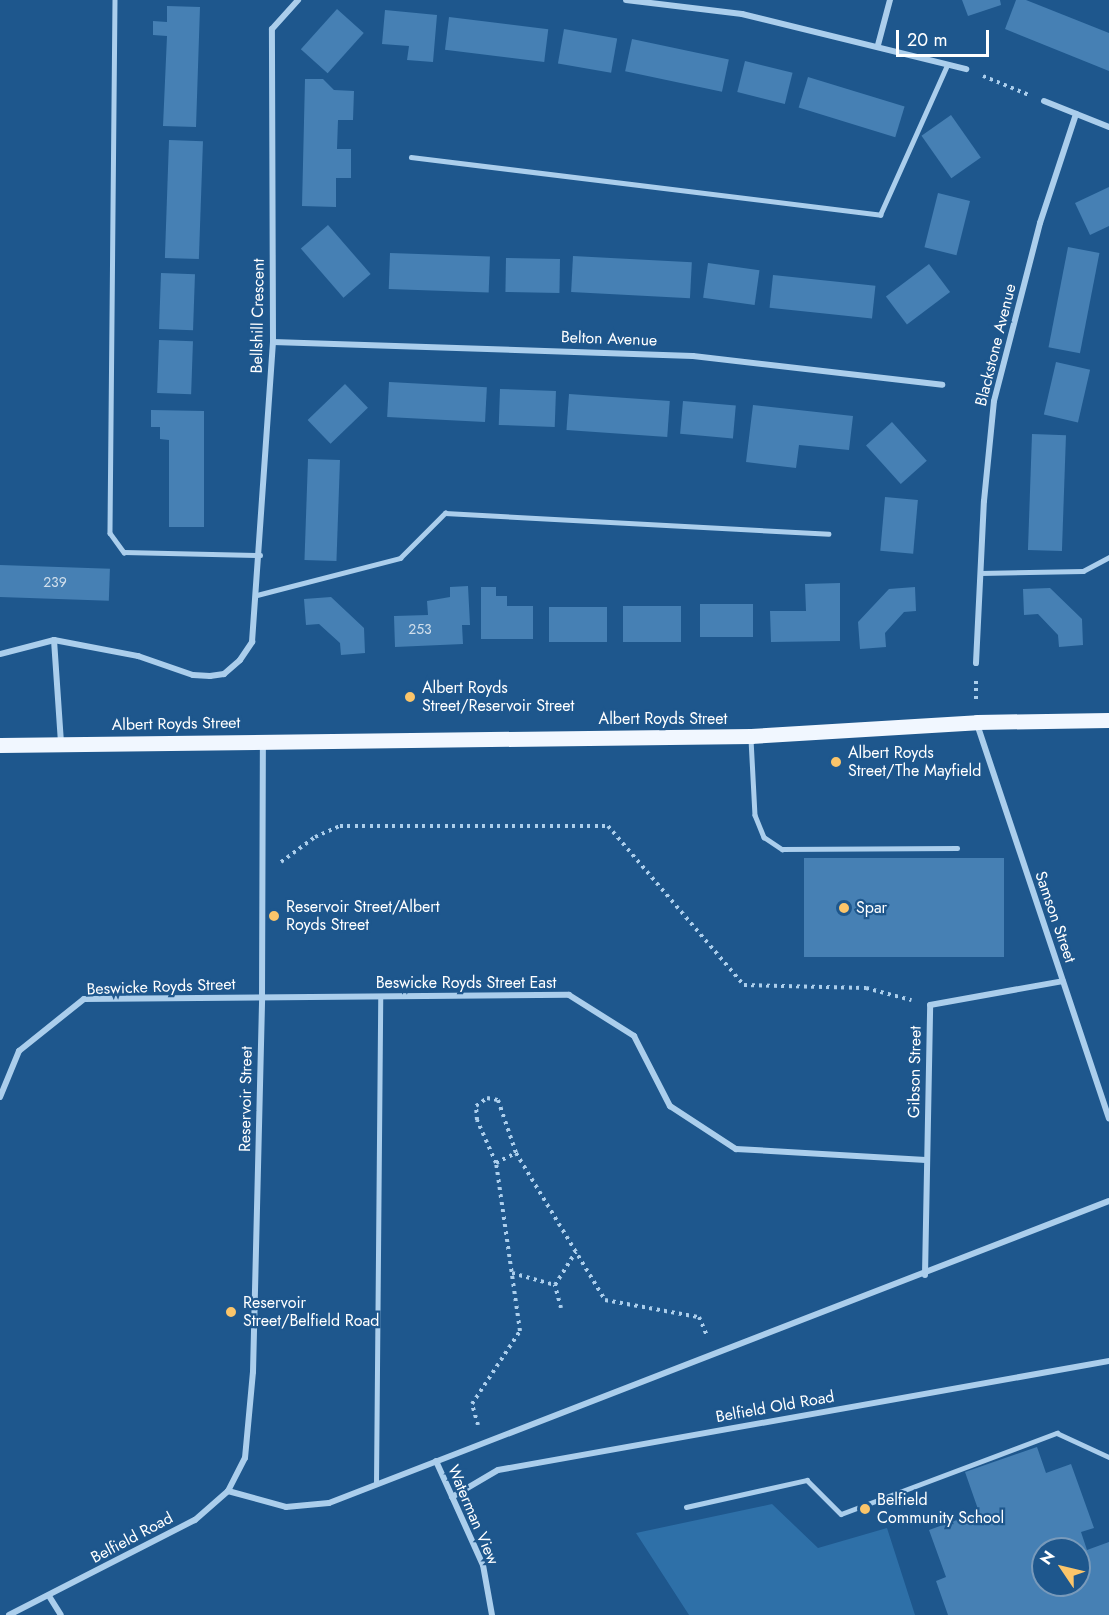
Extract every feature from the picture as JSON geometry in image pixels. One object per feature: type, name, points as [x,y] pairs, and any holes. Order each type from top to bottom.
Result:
[{"type":"main road","name":"Albert Royds Street","points":[[0,745],[263,740],[751,736],[976,723],[1109,720]]},
{"type":"street","name":"Bellshill Crescent","points":[[54,640],[138,656],[193,675],[210,676],[224,674],[240,660],[252,642],[260,555],[273,342],[272,29],[298,0]]},
{"type":"street","points":[[626,0],[742,14],[878,45],[966,69]]},
{"type":"street","points":[[878,45],[890,0]]},
{"type":"street","points":[[1044,101],[1109,127]]},
{"type":"street","name":"Blackstone Avenue","points":[[976,663],[980,573],[994,397],[1040,223],[1076,114]]},
{"type":"street","name":"Belton Avenue","points":[[273,342],[693,356],[942,385]]},
{"type":"street","points":[[0,654],[54,640],[61,745]]},
{"type":"street","name":"Samson Street","points":[[976,723],[1109,1119]]},
{"type":"street","name":"Reservoir Street","points":[[244,1458],[253,1371],[262,998],[263,740]]},
{"type":"street","name":"Gibson Street","points":[[925,1275],[930,1005],[1063,981]]},
{"type":"street","name":"Beswicke Royds Street East","points":[[262,998],[569,995],[634,1036],[669,1106],[736,1149],[926,1160]]},
{"type":"street","name":"Beswicke Royds Street","points":[[0,1097],[19,1051],[84,999],[262,998]]},
{"type":"street","points":[[228,1491],[286,1508],[329,1503],[436,1461],[485,1445],[1109,1202]]},
{"type":"street","name":"Belfield Old Road","points":[[452,1497],[498,1470],[1109,1361]]},
{"type":"street","name":"Belfield Road","points":[[9,1615],[195,1520],[228,1491],[244,1458]]},
{"type":"street","name":"Waterman View","points":[[436,1461],[483,1565],[492,1615]]},
{"type":"street","points":[[49,1596],[61,1615]]},
{"type":"lane","points":[[115,0],[110,533],[116,547],[124,552],[260,555]]},
{"type":"lane","points":[[411,157],[880,215],[946,65]]},
{"type":"lane","points":[[257,595],[400,558],[445,513],[828,534]]},
{"type":"lane","points":[[980,573],[1083,571],[1109,557]]},
{"type":"lane","points":[[751,736],[755,815],[764,837],[782,849],[957,848]]},
{"type":"lane","points":[[376,1484],[380,997]]},
{"type":"lane","points":[[686,1507],[807,1480],[841,1514],[1057,1432],[1105,1452],[1109,1457]]},
{"type":"path","points":[[966,69],[1044,101]]},
{"type":"path","points":[[976,663],[976,723]]},
{"type":"path","points":[[262,876],[315,837],[340,826],[608,826],[744,985],[866,988],[930,1005]]},
{"type":"path","points":[[485,1445],[472,1404],[520,1331],[496,1163],[477,1120],[476,1106],[487,1098],[498,1100],[516,1153],[605,1300],[699,1317],[715,1356]]},
{"type":"path","points":[[496,1163],[516,1153]]},
{"type":"path","points":[[561,1308],[555,1285],[576,1252]]},
{"type":"path","points":[[512,1273],[555,1285]]},
{"type":"shaded area","points":[[772,1504],[818,1548],[887,1528],[915,1615],[689,1615],[636,1533]]},
{"type":"building","points":[[962,0],[1000,0],[1001,5],[968,16]]},
{"type":"building","points":[[1016,0],[1026,0],[1109,33],[1109,71],[1005,29]]},
{"type":"building","points":[[167,6],[200,7],[196,127],[163,126],[167,36],[153,35],[153,21],[167,22]]},
{"type":"building","points":[[337,9],[364,33],[328,73],[301,49]]},
{"type":"building","points":[[385,10],[437,15],[433,62],[407,60],[409,46],[382,44]]},
{"type":"building","points":[[449,17],[548,29],[544,62],[445,50]]},
{"type":"building","points":[[564,29],[617,38],[611,73],[558,63]]},
{"type":"building","points":[[632,39],[729,60],[722,92],[625,71]]},
{"type":"building","points":[[745,61],[793,73],[785,104],[737,92]]},
{"type":"building","points":[[808,77],[905,107],[895,137],[799,108]]},
{"type":"building","points":[[305,79],[323,79],[334,90],[354,91],[353,120],[338,120],[337,149],[351,149],[351,178],[336,178],[336,207],[302,206]]},
{"type":"building","points":[[951,115],[981,158],[951,178],[922,136]]},
{"type":"building","points":[[169,140],[203,141],[199,259],[165,258]]},
{"type":"building","points":[[1109,187],[1109,226],[1090,235],[1075,203]]},
{"type":"building","points":[[938,193],[970,201],[956,255],[924,247]]},
{"type":"building","points":[[328,225],[371,274],[343,298],[301,249]]},
{"type":"building","points":[[1068,247],[1099,253],[1080,353],[1049,347]]},
{"type":"building","points":[[390,253],[490,256],[489,292],[389,289]]},
{"type":"building","points":[[573,256],[692,262],[690,298],[571,292]]},
{"type":"building","points":[[506,258],[560,259],[559,293],[505,292]]},
{"type":"building","points":[[708,263],[759,270],[755,305],[703,298]]},
{"type":"building","points":[[929,264],[950,292],[907,324],[886,296]]},
{"type":"building","points":[[161,273],[195,274],[193,330],[159,329]]},
{"type":"building","points":[[773,275],[875,286],[872,319],[770,308]]},
{"type":"building","points":[[159,340],[193,341],[191,394],[157,393]]},
{"type":"building","points":[[1056,362],[1090,370],[1078,422],[1044,415]]},
{"type":"building","points":[[389,382],[487,387],[485,422],[387,417]]},
{"type":"building","points":[[345,384],[368,408],[331,444],[308,420]]},
{"type":"building","points":[[500,389],[556,391],[555,427],[499,425]]},
{"type":"building","points":[[569,394],[670,401],[667,437],[566,430]]},
{"type":"building","points":[[683,401],[736,406],[733,438],[680,434]]},
{"type":"building","points":[[753,405],[853,416],[849,450],[799,445],[796,468],[746,462]]},
{"type":"building","points":[[151,410],[204,411],[204,527],[169,527],[169,440],[160,439],[160,427],[151,427]]},
{"type":"building","points":[[892,422],[927,461],[901,484],[866,445]]},
{"type":"building","points":[[1032,434],[1066,435],[1062,551],[1028,550]]},
{"type":"building","points":[[308,459],[340,460],[336,561],[304,560]]},
{"type":"building","points":[[885,497],[918,500],[913,554],[880,551]]},
{"type":"building","points":[[0,565],[110,569],[109,601],[0,597]]},
{"type":"building","points":[[840,583],[840,641],[771,642],[770,611],[806,611],[805,584]]},
{"type":"building","points":[[468,586],[470,625],[462,625],[463,644],[395,647],[394,616],[428,615],[427,601],[450,597],[450,587]]},
{"type":"building","points":[[481,587],[496,587],[496,596],[507,596],[507,606],[533,606],[533,639],[481,639]]},
{"type":"building","points":[[915,587],[916,611],[904,612],[885,633],[886,647],[860,649],[858,622],[889,589]]},
{"type":"building","points":[[1050,588],[1082,619],[1083,645],[1059,647],[1058,635],[1038,614],[1024,615],[1023,589]]},
{"type":"building","points":[[331,597],[364,628],[365,653],[341,655],[340,643],[319,624],[306,625],[304,599]]},
{"type":"building","points":[[700,604],[753,604],[753,637],[700,637]]},
{"type":"building","points":[[623,606],[681,606],[681,642],[623,642]]},
{"type":"building","points":[[549,607],[607,607],[607,642],[549,642]]},
{"type":"building","points":[[804,858],[1004,858],[1004,957],[804,957]]},
{"type":"building","points":[[1037,1447],[1046,1473],[1071,1464],[1094,1528],[1081,1532],[1083,1537],[1031,1537],[1031,1597],[1091,1597],[1091,1549],[1109,1542],[1109,1615],[948,1615],[936,1581],[946,1577],[929,1530],[979,1512],[965,1472]]},
{"type":"place","name":"Albert Royds Street/Reservoir Street","points":[[410,697]]},
{"type":"place","name":"Albert Royds Street/The Mayfield","points":[[836,762]]},
{"type":"place","name":"Spar","points":[[844,908]]},
{"type":"place","name":"Reservoir Street/Albert Royds Street","points":[[274,916]]},
{"type":"place","name":"Reservoir Street/Belfield Road","points":[[231,1312]]},
{"type":"place","name":"Belfield Community School","points":[[865,1509]]}]
